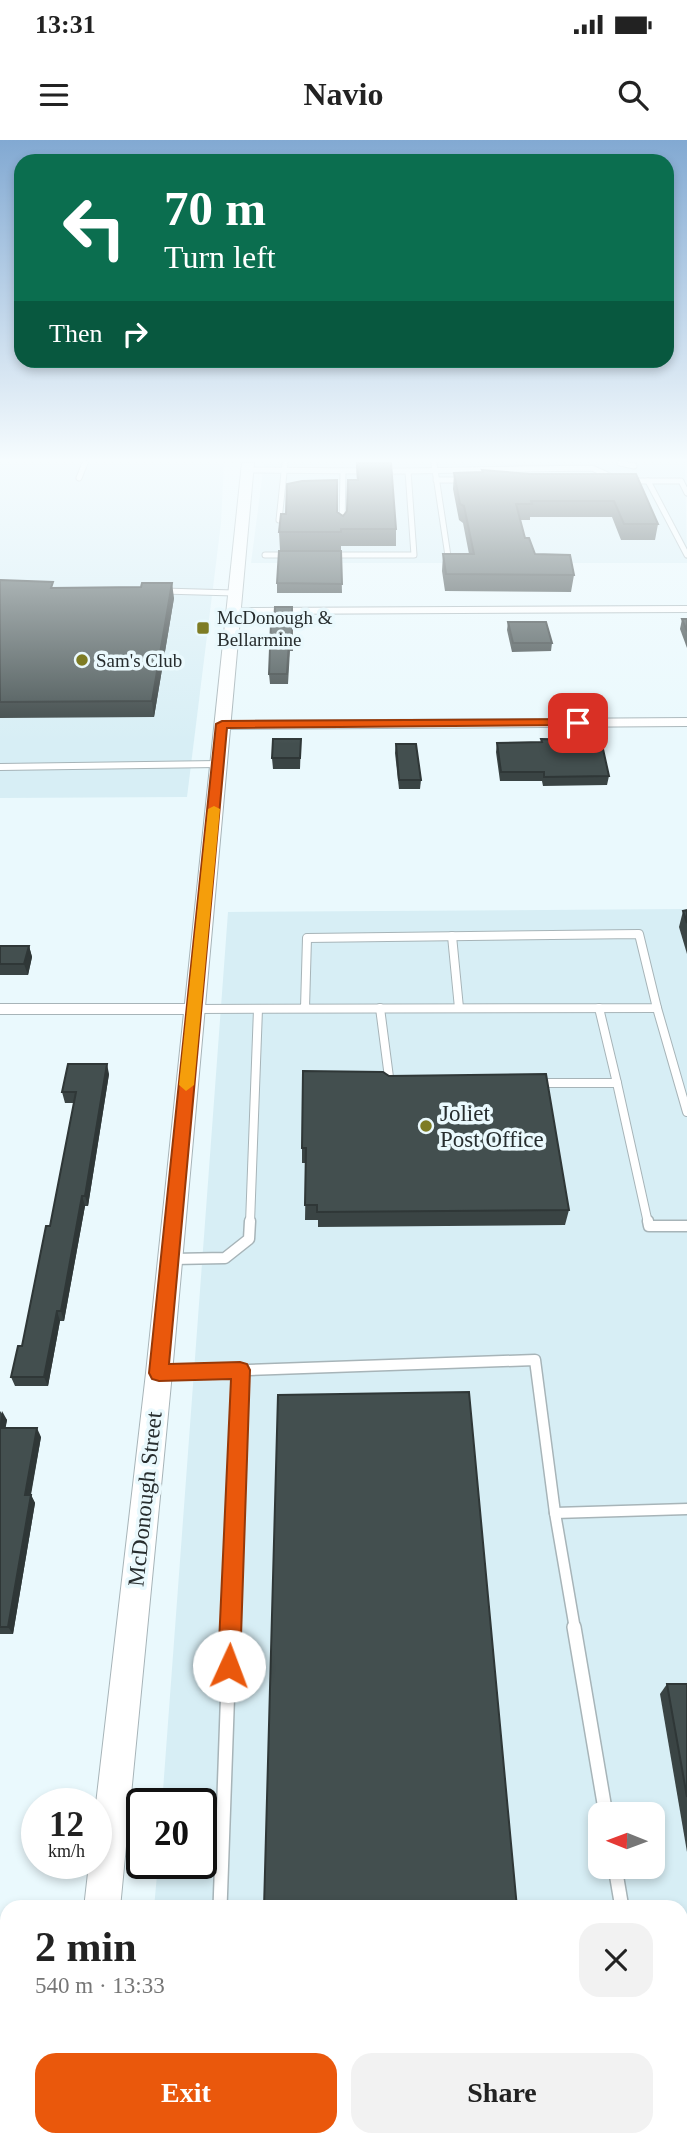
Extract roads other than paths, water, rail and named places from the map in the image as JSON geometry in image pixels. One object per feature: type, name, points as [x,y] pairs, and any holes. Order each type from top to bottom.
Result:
[{"type":"street","name":"McDonough Street","points":[[103,1900],[159,1373],[238,557]]},
{"type":"street","points":[[233,602],[687,609]]},
{"type":"street","points":[[222,724],[687,722]]},
{"type":"street","points":[[0,1009],[194,1009]]},
{"type":"lane","points":[[159,591],[233,602]]},
{"type":"lane","points":[[0,767],[218,764]]},
{"type":"lane","points":[[305,1009],[307,938],[639,934],[687,1112]]},
{"type":"lane","points":[[452,936],[459,1008]]},
{"type":"lane","points":[[380,1008],[388,1085],[402,1085]]},
{"type":"lane","points":[[599,1008],[649,1226],[687,1226]]},
{"type":"lane","points":[[194,1009],[657,1008]]},
{"type":"lane","points":[[169,1259],[225,1258],[249,1240],[258,1009]]},
{"type":"lane","points":[[526,1083],[617,1083]]},
{"type":"lane","points":[[159,1373],[535,1360],[555,1513],[605,1802]]},
{"type":"lane","points":[[220,1900],[240,1370]]},
{"type":"lane","points":[[555,1513],[687,1509]]},
{"type":"lane","points":[[617,1880],[621,1900]]},
{"type":"place","name":"McDonough & Bellarmine","points":[[203,628]]},
{"type":"place","name":"Sam's Club","points":[[82,660]]},
{"type":"place","name":"Joliet Post Office","points":[[426,1126]]}]
